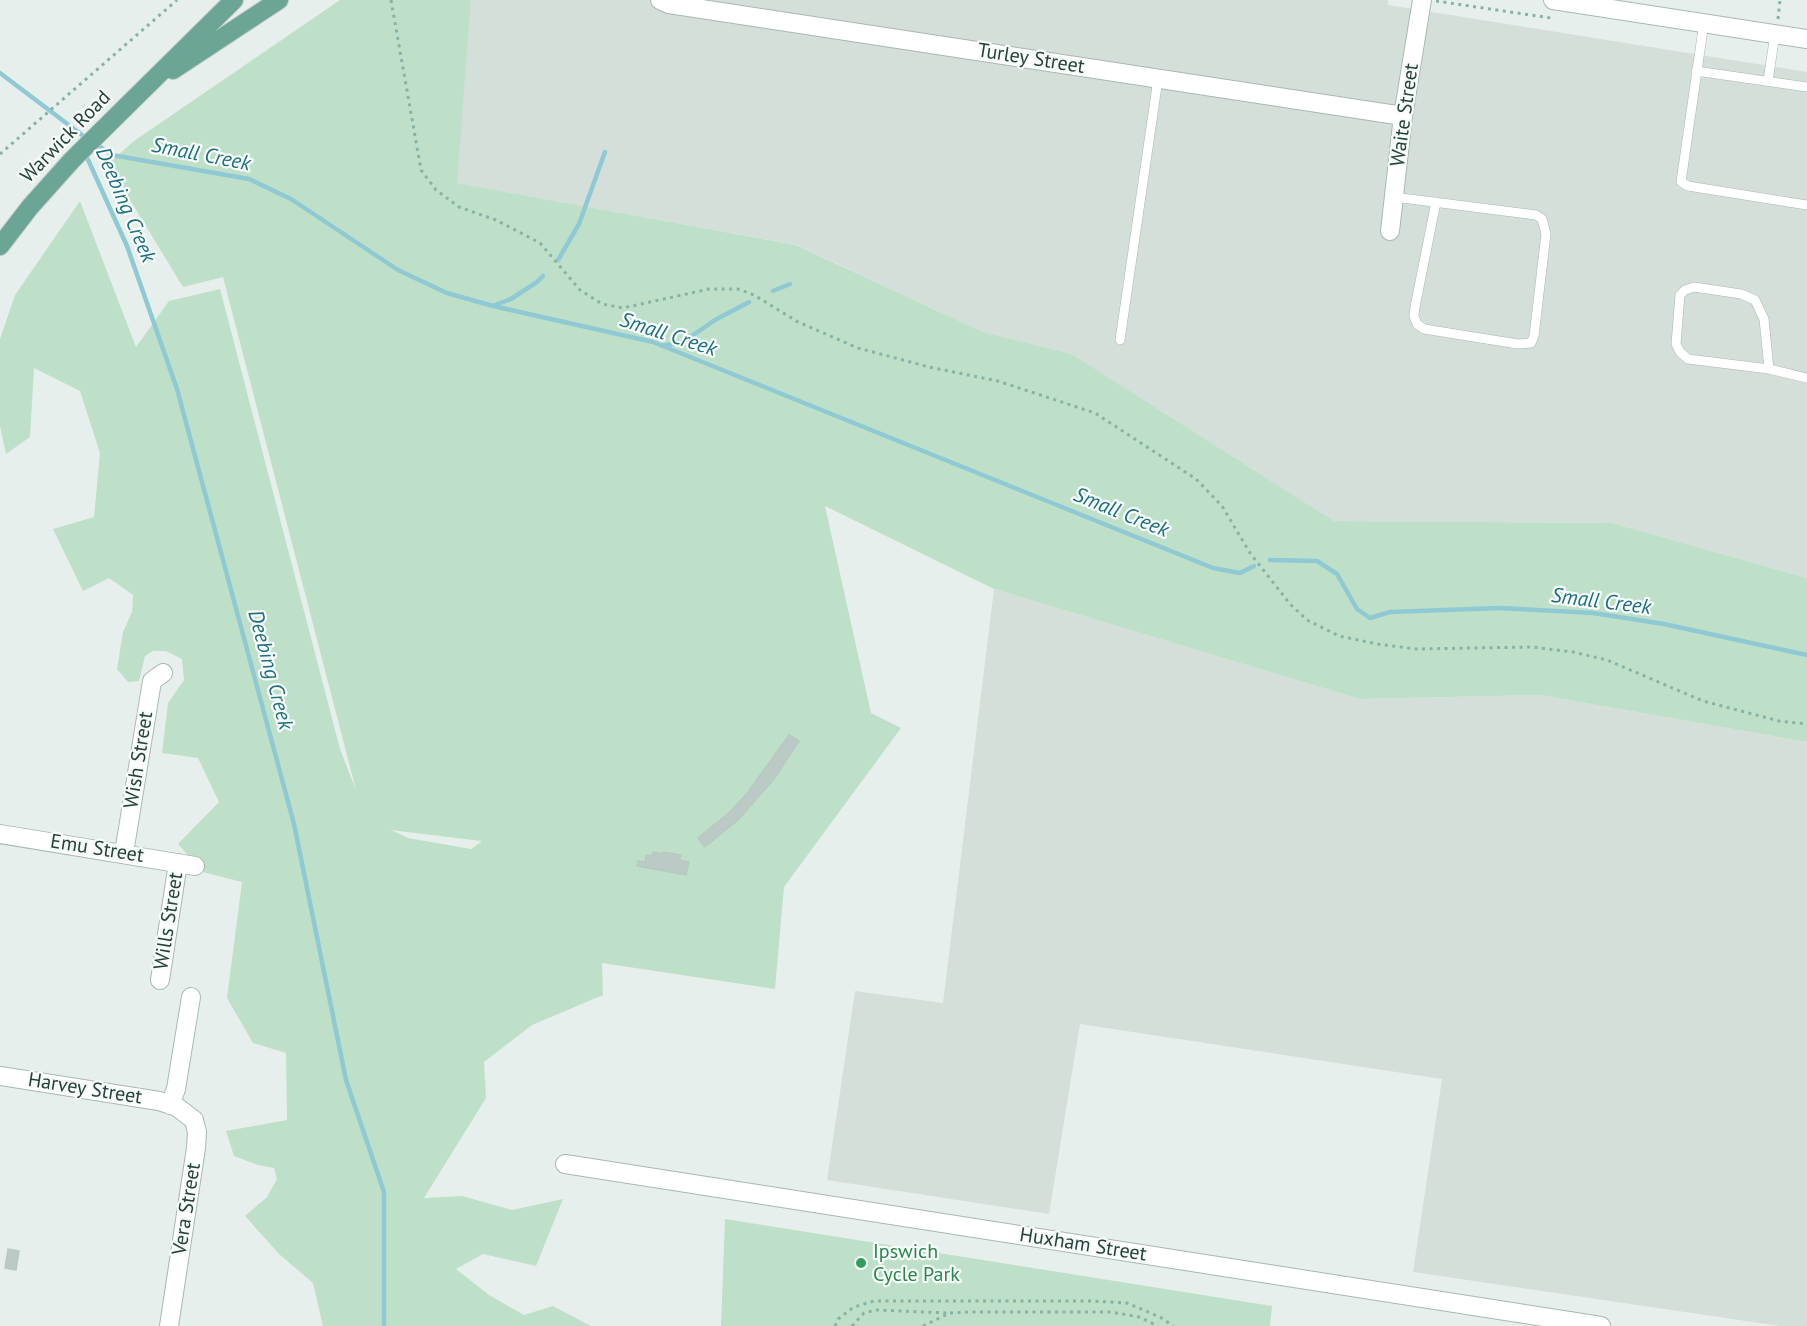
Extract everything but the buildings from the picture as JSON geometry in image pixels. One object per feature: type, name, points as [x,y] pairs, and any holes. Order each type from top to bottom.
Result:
[{"type":"main road","name":"Warwick Road","points":[[0,246],[30,207],[117,114],[234,0]]},
{"type":"main road","name":"Warwick Road","points":[[144,89],[279,0]]},
{"type":"street","name":"Turley Street","points":[[660,0],[669,4],[1403,116]]},
{"type":"street","name":"Waite Street","points":[[1390,231],[1403,116],[1422,0]]},
{"type":"street","points":[[1553,0],[1807,39]]},
{"type":"street","name":"Wish Street","points":[[124,854],[152,681],[163,674]]},
{"type":"street","name":"Emu Street","points":[[0,834],[186,864]]},
{"type":"street","name":"Wills Street","points":[[160,980],[186,864]]},
{"type":"street","points":[[170,1105],[176,1089],[191,997]]},
{"type":"street","name":"Harvey Street","points":[[0,1076],[159,1101],[170,1105]]},
{"type":"street","name":"Vera Street","points":[[169,1326],[197,1132],[194,1120],[177,1107],[170,1105]]},
{"type":"street","name":"Huxham Street","points":[[565,1164],[1601,1326]]},
{"type":"lane","points":[[1704,22],[1681,177],[1684,185],[1807,205]]},
{"type":"lane","points":[[1768,81],[1775,34]]},
{"type":"lane","points":[[1696,71],[1807,87]]},
{"type":"lane","points":[[1120,340],[1158,78]]},
{"type":"lane","points":[[1394,197],[1436,202],[1536,215],[1542,219],[1546,234],[1534,336],[1531,343],[1518,345],[1424,329],[1417,324],[1414,316],[1415,308],[1436,202]]},
{"type":"lane","points":[[1769,369],[1764,319],[1755,300],[1741,294],[1694,286],[1680,295],[1676,344],[1680,352],[1688,359],[1769,369],[1807,378]]},
{"type":"path","points":[[0,154],[177,0]]},
{"type":"path","points":[[391,0],[421,170],[436,190],[459,207],[496,220],[540,243],[580,290],[602,304],[630,307],[708,289],[738,289],[754,295],[798,322],[858,348],[929,367],[998,381],[1095,413],[1196,479],[1222,506],[1250,553],[1290,604],[1307,620],[1339,636],[1416,649],[1532,647],[1573,652],[1607,660],[1704,701],[1779,721],[1807,724]]},
{"type":"path","points":[[834,1326],[838,1319],[854,1307],[874,1301],[1091,1301],[1126,1304],[1160,1317],[1173,1326]]},
{"type":"path","points":[[852,1326],[864,1313],[876,1310],[950,1313],[1111,1312],[1139,1317],[1158,1326]]},
{"type":"path","points":[[923,1326],[950,1313]]},
{"type":"shaded area","points":[[471,0],[1388,0],[1388,5],[1807,72],[1807,578],[1612,523],[1334,521],[1072,354],[983,332],[797,245],[456,183]]},
{"type":"shaded area","points":[[994,589],[1360,699],[1540,695],[1807,742],[1807,1326],[1780,1326],[1413,1272],[1442,1079],[1080,1024],[1049,1214],[827,1180],[855,991],[943,1003]]},
{"type":"green space","points":[[340,0],[471,0],[457,183],[796,245],[983,332],[1072,354],[1334,521],[1612,523],[1807,578],[1807,742],[1540,695],[1360,699],[994,589],[825,506],[871,713],[901,728],[784,887],[775,989],[602,963],[603,995],[532,1025],[484,1062],[486,1098],[424,1198],[462,1196],[512,1210],[563,1199],[536,1266],[483,1254],[456,1269],[489,1295],[524,1315],[553,1306],[591,1326],[323,1326],[313,1283],[279,1254],[245,1216],[267,1197],[277,1179],[274,1168],[234,1156],[226,1131],[287,1120],[286,1053],[253,1043],[227,998],[242,882],[203,872],[178,844],[219,802],[198,758],[162,753],[168,703],[184,680],[182,659],[166,651],[153,651],[145,656],[139,681],[128,682],[117,669],[123,632],[132,612],[133,595],[109,578],[83,591],[53,529],[94,517],[100,453],[80,391],[34,368],[30,437],[6,454],[0,426],[0,339],[15,295],[80,201],[136,347],[169,301],[220,289],[340,749],[356,790],[223,277],[183,287],[108,164],[134,141]],"holes":[[[391,830],[481,841],[471,849],[408,838]]]},
{"type":"green space","name":"Ipswich Cycle Park","points":[[725,1219],[1272,1306],[1270,1326],[721,1326]]},
{"type":"waterway","name":"Deebing Creek","points":[[0,73],[86,138]]},
{"type":"waterway","name":"Small Creek","points":[[96,144],[112,155],[249,179],[291,199],[398,270],[447,293],[493,306],[653,342],[1213,568],[1240,573],[1254,566]]},
{"type":"waterway","points":[[558,260],[579,224],[605,152]]},
{"type":"waterway","name":"Deebing Creek","points":[[85,153],[127,246],[177,389],[294,824],[346,1080],[384,1192],[384,1326]]},
{"type":"waterway","points":[[495,305],[511,299],[543,276]]},
{"type":"waterway","points":[[773,291],[790,284]]},
{"type":"waterway","points":[[662,346],[683,342],[715,320],[749,302]]},
{"type":"waterway","name":"Small Creek","points":[[1270,560],[1317,561],[1337,574],[1357,609],[1370,618],[1390,612],[1500,608],[1593,613],[1664,624],[1807,655]]},
{"type":"place","name":"Ipswich Cycle Park","points":[[861,1263]]}]
